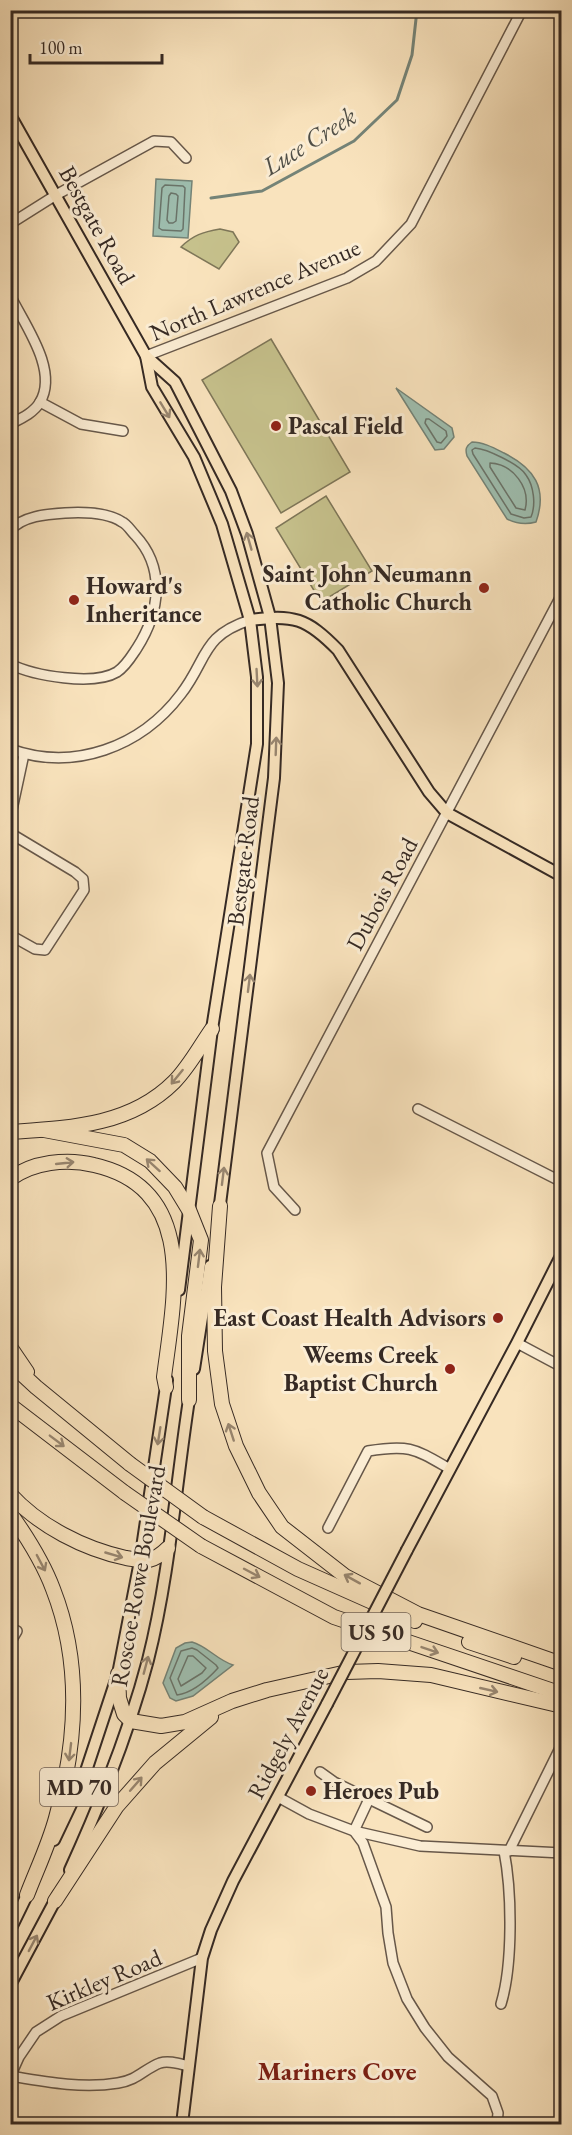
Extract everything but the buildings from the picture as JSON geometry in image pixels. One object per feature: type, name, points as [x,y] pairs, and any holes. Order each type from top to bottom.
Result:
[{"type":"highway","points":[[10,1132],[109,1121],[150,1103],[175,1081],[212,1029]]},
{"type":"highway","points":[[44,1130],[124,1145],[150,1161],[175,1187],[189,1210],[201,1240],[189,1336],[189,1400]]},
{"type":"highway","points":[[10,1179],[33,1166],[80,1161],[107,1168],[134,1180],[154,1201],[167,1228],[173,1248],[174,1298],[164,1377],[166,1387]]},
{"type":"highway","points":[[219,1206],[214,1287],[215,1351],[222,1404],[236,1446],[259,1493],[282,1527],[345,1576],[418,1614],[561,1664]]},
{"type":"highway","points":[[10,1347],[36,1387]]},
{"type":"highway","name":"US 50","points":[[10,1363],[130,1464],[203,1517],[298,1569],[363,1599],[490,1650],[561,1672]]},
{"type":"highway","name":"US 50","points":[[10,1405],[125,1493],[201,1546],[334,1617],[561,1694]]},
{"type":"highway","points":[[10,1494],[34,1515],[80,1543],[113,1555],[140,1561],[149,1560],[161,1555],[168,1548]]},
{"type":"highway","points":[[10,1513],[41,1561],[53,1587],[63,1615],[75,1683],[74,1715],[67,1771],[56,1819],[27,1895]]},
{"type":"highway","points":[[118,1674],[119,1698],[124,1714],[131,1721],[161,1726],[185,1722],[232,1701],[267,1690],[346,1672],[378,1671],[431,1676],[561,1706]]},
{"type":"highway","points":[[55,1901],[117,1806],[154,1763],[232,1701]]},
{"type":"main road","name":"Bestgate Road","points":[[12,117],[146,356],[152,387],[194,457],[222,524],[250,620],[257,677],[257,744],[212,1029],[166,1387]]},
{"type":"main road","name":"Bestgate Road","points":[[146,356],[175,382],[231,491],[247,534],[270,617],[278,682],[274,778],[219,1206],[189,1400]]},
{"type":"main road","points":[[250,620],[270,617],[297,619],[319,631],[338,650],[429,792],[447,813],[561,876]]},
{"type":"main road","name":"Ridgely Avenue","points":[[182,2124],[202,1958],[221,1905],[517,1343],[561,1254]]},
{"type":"main road","name":"Roscoe Rowe Boulevard","points":[[10,1930],[84,1777],[118,1674],[140,1561],[166,1387]]},
{"type":"main road","name":"Roscoe Rowe Boulevard","points":[[10,1985],[55,1901],[107,1783],[131,1721],[148,1658],[168,1548],[189,1400]]},
{"type":"street","name":"North Lawrence Avenue","points":[[146,356],[347,278],[376,261],[411,224],[522,10]]},
{"type":"street","points":[[10,224],[56,195],[154,141],[171,142],[186,158]]},
{"type":"street","points":[[10,295],[43,358],[46,379],[40,402],[27,415],[10,424]]},
{"type":"street","points":[[40,402],[81,424],[123,431]]},
{"type":"street","points":[[10,664],[49,675],[93,679],[116,672],[126,665],[147,633],[155,613],[156,584],[153,563],[142,543],[123,522],[88,511],[55,513],[27,519],[12,526]]},
{"type":"street","name":"Dubois Road","points":[[295,1210],[274,1187],[267,1153],[561,594]]},
{"type":"street","points":[[10,749],[43,758],[79,756],[112,749],[149,728],[182,693],[211,642],[228,628],[250,620]]},
{"type":"street","points":[[10,819],[24,754]]},
{"type":"street","points":[[10,833],[75,872],[83,879],[84,890],[45,950],[35,949],[10,935]]},
{"type":"street","points":[[418,1109],[561,1182]]},
{"type":"street","points":[[517,1343],[561,1367]]},
{"type":"street","points":[[328,1528],[368,1451],[395,1447],[415,1449],[450,1469]]},
{"type":"street","points":[[10,1643],[14,1630]]},
{"type":"street","points":[[501,2004],[508,1969],[506,1851],[561,1744]]},
{"type":"street","points":[[320,1772],[427,1827]]},
{"type":"street","points":[[278,1797],[309,1814],[354,1831],[420,1846],[561,1853]]},
{"type":"street","points":[[354,1831],[369,1799]]},
{"type":"street","points":[[354,1831],[363,1843],[386,1907],[393,1963],[407,2000],[448,2057],[492,2096],[498,2113],[497,2124]]},
{"type":"street","name":"Kirkley Road","points":[[11,2077],[19,2057],[36,2032],[61,2016],[202,1958]]},
{"type":"street","points":[[11,2077],[68,2085],[118,2083],[137,2078],[161,2063],[173,2062],[188,2066]]},
{"type":"shaded area","points":[[220,229],[233,232],[239,242],[219,269],[181,247],[199,235]]},
{"type":"shaded area","name":"Pascal Field","points":[[271,339],[350,472],[281,513],[202,380]]},
{"type":"shaded area","points":[[326,496],[372,571],[321,602],[276,528]]},
{"type":"water","points":[[156,179],[192,181],[188,238],[153,236]]},
{"type":"water","points":[[396,388],[452,428],[454,437],[444,449],[435,450]]},
{"type":"water","points":[[472,442],[484,444],[504,453],[530,472],[539,489],[539,510],[536,522],[521,524],[507,519],[467,456],[466,448]]},
{"type":"water","points":[[192,1642],[233,1665],[193,1696],[176,1701],[170,1698],[163,1683],[176,1648]]},
{"type":"waterway","name":"Luce Creek","points":[[211,198],[262,191],[354,141],[397,100],[412,55],[417,10]]},
{"type":"place","name":"Pascal Field","points":[[276,426]]},
{"type":"place","name":"Saint John Neumann Catholic Church","points":[[484,588]]},
{"type":"place","name":"Howard's Inheritance","points":[[74,600]]},
{"type":"place","name":"East Coast Health Advisors","points":[[498,1318]]},
{"type":"place","name":"Weems Creek Baptist Church","points":[[450,1369]]},
{"type":"place","name":"Heroes Pub","points":[[311,1791]]},
{"type":"district","name":"Mariners Cove","points":[[337,2071]]}]
